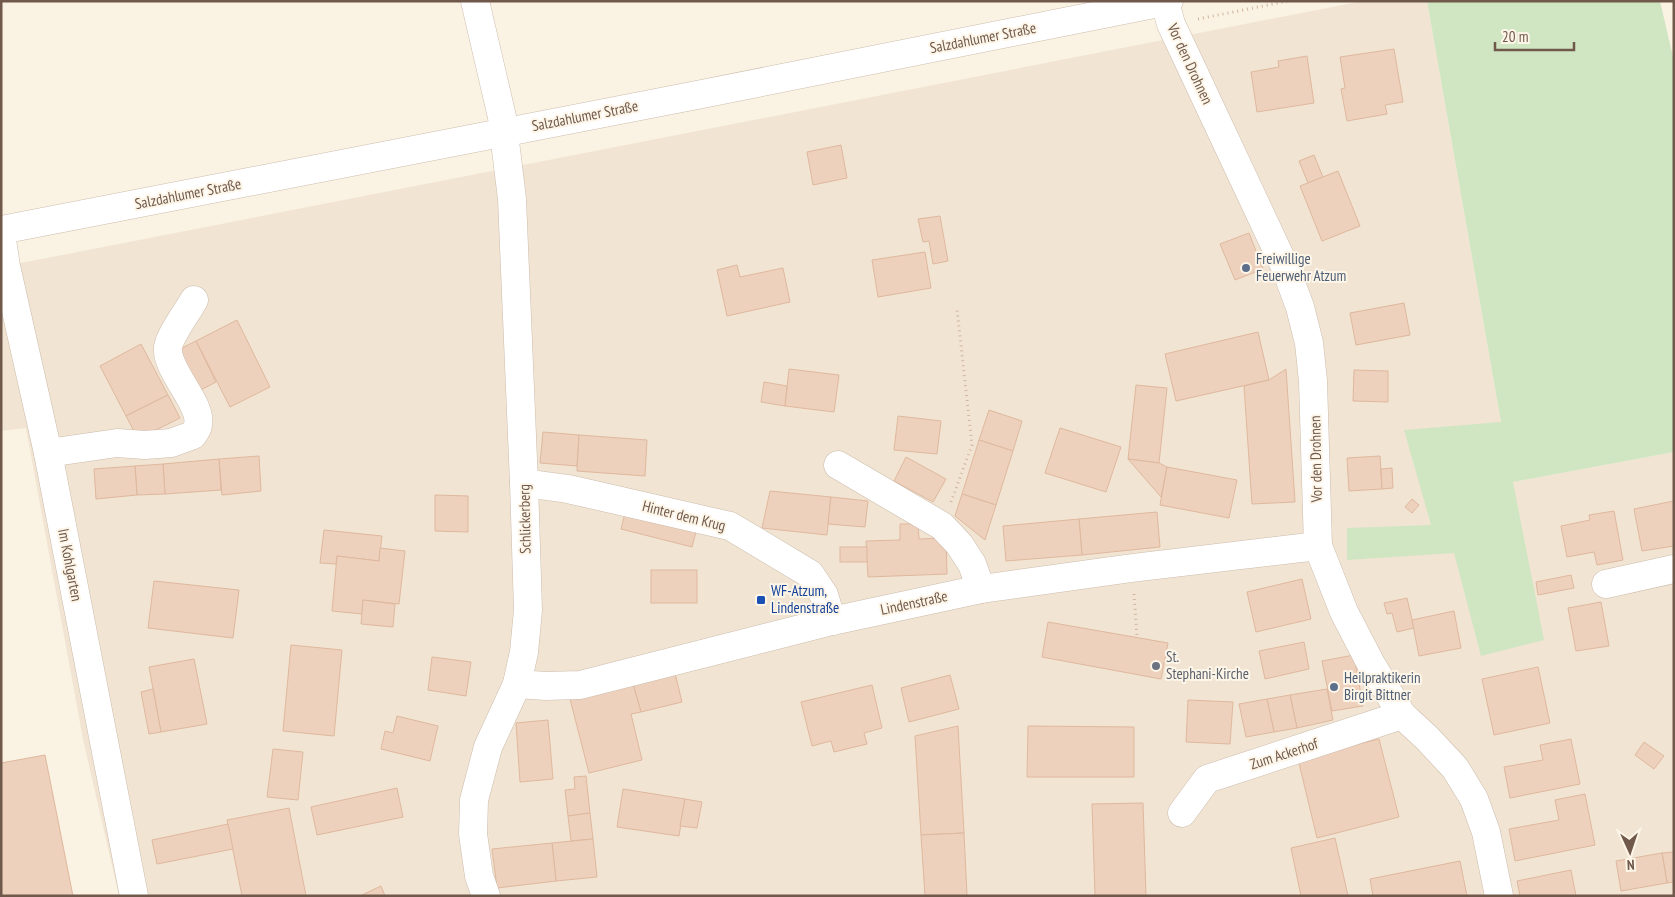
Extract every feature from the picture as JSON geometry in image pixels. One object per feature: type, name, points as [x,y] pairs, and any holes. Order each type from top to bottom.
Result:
[{"type":"street","name":"Schlickerberg","points":[[475,1],[505,132],[512,199],[528,610],[524,652],[517,684],[488,747],[474,800],[473,834],[479,876],[486,896]]},
{"type":"street","name":"Salzdahlumer Straße","points":[[1,230],[1167,2]]},
{"type":"street","name":"Vor den Drohnen","points":[[1167,2],[1171,24],[1285,267],[1300,307],[1309,343],[1314,381],[1318,546],[1344,612],[1371,664],[1402,715],[1455,768],[1474,799],[1486,832],[1498,896]]},
{"type":"street","name":"Im Kohlgarten","points":[[1,234],[6,266],[48,453],[134,896]]},
{"type":"street","points":[[48,453],[117,443],[145,445],[171,443],[193,435],[199,424],[196,410],[171,362],[168,348],[172,336],[194,300]]},
{"type":"street","points":[[838,465],[942,526],[960,544],[972,564],[981,589]]},
{"type":"street","name":"Hinter dem Krug","points":[[524,483],[568,489],[730,526],[810,574],[824,595],[832,621]]},
{"type":"street","name":"Lindenstraße","points":[[517,684],[546,686],[580,684],[832,621],[981,589],[1132,568],[1318,546]]},
{"type":"street","points":[[1606,584],[1674,569]]},
{"type":"street","name":"Zum Ackerhof","points":[[1182,813],[1207,779],[1402,715]]},
{"type":"path","points":[[942,526],[972,445],[958,309]]},
{"type":"path","points":[[1132,568],[1137,637]]},
{"type":"shaded area","points":[[1363,1],[1427,1],[1513,482],[1674,452],[1674,896],[119,896],[83,739],[26,428],[1,431],[1,267]]},
{"type":"green space","points":[[1427,1],[1660,1],[1674,61],[1674,452],[1513,482],[1544,640],[1481,656],[1454,553],[1347,560],[1347,528],[1431,525],[1404,430],[1501,422]]},
{"type":"building","points":[[1394,49],[1403,102],[1385,105],[1387,114],[1347,121],[1341,89],[1345,88],[1340,57]]},
{"type":"building","points":[[1307,56],[1314,103],[1257,112],[1251,72],[1279,67],[1278,61]]},
{"type":"building","points":[[841,145],[847,178],[813,185],[807,152]]},
{"type":"building","points":[[1314,155],[1323,177],[1308,183],[1299,161]]},
{"type":"building","points":[[1338,171],[1360,226],[1322,241],[1300,186]]},
{"type":"building","points":[[940,216],[948,261],[933,264],[929,241],[923,242],[918,219]]},
{"type":"building","points":[[1249,233],[1263,269],[1235,280],[1220,244]]},
{"type":"building","points":[[925,252],[931,288],[878,297],[872,260]]},
{"type":"building","points":[[737,265],[740,277],[783,268],[790,302],[727,316],[717,270]]},
{"type":"building","points":[[1404,303],[1410,335],[1356,345],[1350,313]]},
{"type":"building","points":[[237,320],[270,387],[230,407],[196,341]]},
{"type":"building","points":[[1258,332],[1269,380],[1176,401],[1165,354]]},
{"type":"building","points":[[196,341],[216,382],[195,393],[174,352]]},
{"type":"building","points":[[141,344],[168,395],[126,416],[100,366]]},
{"type":"building","points":[[789,369],[839,375],[834,412],[785,406]]},
{"type":"building","points":[[1286,369],[1295,502],[1252,504],[1244,386],[1269,380]]},
{"type":"building","points":[[1354,370],[1388,371],[1388,402],[1353,401]]},
{"type":"building","points":[[764,382],[787,386],[785,406],[761,402]]},
{"type":"building","points":[[1136,385],[1167,388],[1159,463],[1128,459]]},
{"type":"building","points":[[168,395],[180,418],[138,439],[126,416]]},
{"type":"building","points":[[989,410],[1022,421],[1013,451],[979,440]]},
{"type":"building","points":[[898,416],[941,421],[937,454],[894,450]]},
{"type":"building","points":[[1060,428],[1121,447],[1106,492],[1045,473]]},
{"type":"building","points":[[543,432],[579,435],[577,466],[540,463]]},
{"type":"building","points":[[579,435],[647,440],[645,476],[577,471]]},
{"type":"building","points":[[979,440],[1013,451],[996,505],[962,494]]},
{"type":"building","points":[[259,456],[261,491],[222,495],[219,459]]},
{"type":"building","points":[[1380,456],[1382,489],[1349,491],[1347,458]]},
{"type":"building","points":[[906,457],[946,479],[933,502],[894,481]]},
{"type":"building","points":[[219,459],[221,490],[165,494],[163,464]]},
{"type":"building","points":[[1128,459],[1159,463],[1167,467],[1161,497]]},
{"type":"building","points":[[163,464],[165,494],[137,495],[135,466]]},
{"type":"building","points":[[135,466],[137,495],[96,499],[94,469]]},
{"type":"building","points":[[1167,467],[1237,480],[1229,518],[1160,505]]},
{"type":"building","points":[[1392,468],[1393,488],[1382,489],[1381,469]]},
{"type":"building","points":[[770,491],[831,497],[827,535],[762,528]]},
{"type":"building","points":[[962,494],[996,505],[985,540],[955,516]]},
{"type":"building","points":[[435,495],[468,496],[468,532],[435,531]]},
{"type":"building","points":[[831,497],[868,501],[865,527],[828,524]]},
{"type":"building","points":[[1412,499],[1419,505],[1412,513],[1405,507]]},
{"type":"building","points":[[1674,501],[1674,546],[1642,551],[1634,509]]},
{"type":"building","points":[[627,505],[698,524],[692,547],[621,529]]},
{"type":"building","points":[[1614,511],[1623,560],[1597,565],[1594,552],[1567,557],[1561,526],[1590,520],[1589,515]]},
{"type":"building","points":[[1157,512],[1160,547],[1082,555],[1079,519]]},
{"type":"building","points":[[1079,519],[1082,555],[1006,561],[1003,526]]},
{"type":"building","points":[[900,524],[918,524],[919,539],[946,538],[947,574],[868,577],[866,541],[900,540]]},
{"type":"building","points":[[324,530],[382,536],[379,561],[337,556],[336,564],[320,563]]},
{"type":"building","points":[[840,547],[867,547],[867,562],[840,562]]},
{"type":"building","points":[[380,548],[405,551],[399,604],[363,600],[362,614],[332,611],[337,556],[379,561]]},
{"type":"building","points":[[651,570],[697,570],[697,603],[651,603]]},
{"type":"building","points":[[1571,575],[1574,588],[1538,595],[1536,582]]},
{"type":"building","points":[[1302,579],[1311,619],[1256,632],[1247,592]]},
{"type":"building","points":[[154,581],[239,590],[233,638],[148,628]]},
{"type":"building","points":[[1407,598],[1414,628],[1397,632],[1392,613],[1387,614],[1384,603]]},
{"type":"building","points":[[363,600],[395,604],[393,627],[361,624]]},
{"type":"building","points":[[1601,602],[1609,646],[1576,651],[1568,608]]},
{"type":"building","points":[[1454,611],[1461,648],[1419,656],[1412,620]]},
{"type":"building","points":[[1048,622],[1168,643],[1161,679],[1042,657]]},
{"type":"building","points":[[1304,642],[1309,669],[1265,679],[1259,651]]},
{"type":"building","points":[[291,645],[342,650],[334,736],[283,731]]},
{"type":"building","points":[[1354,655],[1363,706],[1332,711],[1322,661]]},
{"type":"building","points":[[432,657],[471,662],[466,696],[428,690]]},
{"type":"building","points":[[194,659],[207,724],[161,732],[149,667]]},
{"type":"building","points":[[1538,667],[1550,723],[1494,735],[1482,679]]},
{"type":"building","points":[[675,673],[682,702],[641,712],[633,684]]},
{"type":"building","points":[[950,675],[959,709],[909,722],[901,688]]},
{"type":"building","points":[[633,684],[641,712],[631,714],[642,760],[589,773],[570,699]]},
{"type":"building","points":[[872,685],[882,728],[864,733],[867,744],[834,752],[831,741],[812,746],[801,702]]},
{"type":"building","points":[[153,689],[161,732],[149,734],[141,692]]},
{"type":"building","points":[[1327,689],[1333,720],[1297,728],[1290,695]]},
{"type":"building","points":[[1290,695],[1297,728],[1274,732],[1267,699]]},
{"type":"building","points":[[1267,699],[1274,732],[1246,737],[1239,704]]},
{"type":"building","points":[[1188,700],[1233,702],[1230,744],[1186,742]]},
{"type":"building","points":[[397,716],[438,726],[430,761],[381,749],[385,731],[393,733]]},
{"type":"building","points":[[548,720],[553,779],[520,782],[516,723]]},
{"type":"building","points":[[958,726],[964,833],[921,835],[915,736]]},
{"type":"building","points":[[1028,726],[1134,727],[1134,777],[1027,777]]},
{"type":"building","points":[[1379,739],[1399,817],[1317,838],[1298,759]]},
{"type":"building","points":[[1571,739],[1580,784],[1510,798],[1504,767],[1543,760],[1540,745]]},
{"type":"building","points":[[1644,742],[1664,756],[1654,769],[1635,755]]},
{"type":"building","points":[[273,749],[303,752],[298,800],[267,797]]},
{"type":"building","points":[[45,755],[73,896],[1,896],[1,763]]},
{"type":"building","points":[[586,776],[590,813],[568,816],[565,790],[575,789],[574,777]]},
{"type":"building","points":[[397,788],[403,817],[317,835],[311,807]]},
{"type":"building","points":[[623,789],[685,799],[679,836],[617,827]]},
{"type":"building","points":[[1585,794],[1595,845],[1515,861],[1509,829],[1559,820],[1555,800]]},
{"type":"building","points":[[685,799],[702,802],[697,828],[680,826]]},
{"type":"building","points":[[1143,803],[1146,896],[1095,896],[1092,804]]},
{"type":"building","points":[[289,808],[306,896],[242,896],[227,820]]},
{"type":"building","points":[[590,813],[593,839],[571,841],[568,816]]},
{"type":"building","points":[[228,824],[233,849],[157,864],[152,840]]},
{"type":"building","points":[[964,833],[967,896],[925,896],[921,835]]},
{"type":"building","points":[[1335,838],[1348,896],[1301,896],[1291,848]]},
{"type":"building","points":[[593,839],[597,877],[556,881],[552,843]]},
{"type":"building","points":[[552,843],[556,881],[497,888],[492,849]]},
{"type":"building","points":[[1674,852],[1674,882],[1667,883],[1662,853]]},
{"type":"building","points":[[1662,853],[1667,883],[1621,891],[1616,861]]},
{"type":"building","points":[[1460,861],[1467,896],[1373,896],[1370,879]]},
{"type":"building","points":[[1571,870],[1576,896],[1520,896],[1517,881]]},
{"type":"building","points":[[381,886],[385,896],[360,896]]},
{"type":"place","name":"Freiwillige Feuerwehr Atzum","points":[[1246,268]]},
{"type":"place","name":"WF-Atzum, Lindenstraße","points":[[761,600]]},
{"type":"place","name":"St. Stephani-Kirche","points":[[1156,666]]},
{"type":"place","name":"Heilpraktikerin Birgit Bittner","points":[[1334,687]]}]
